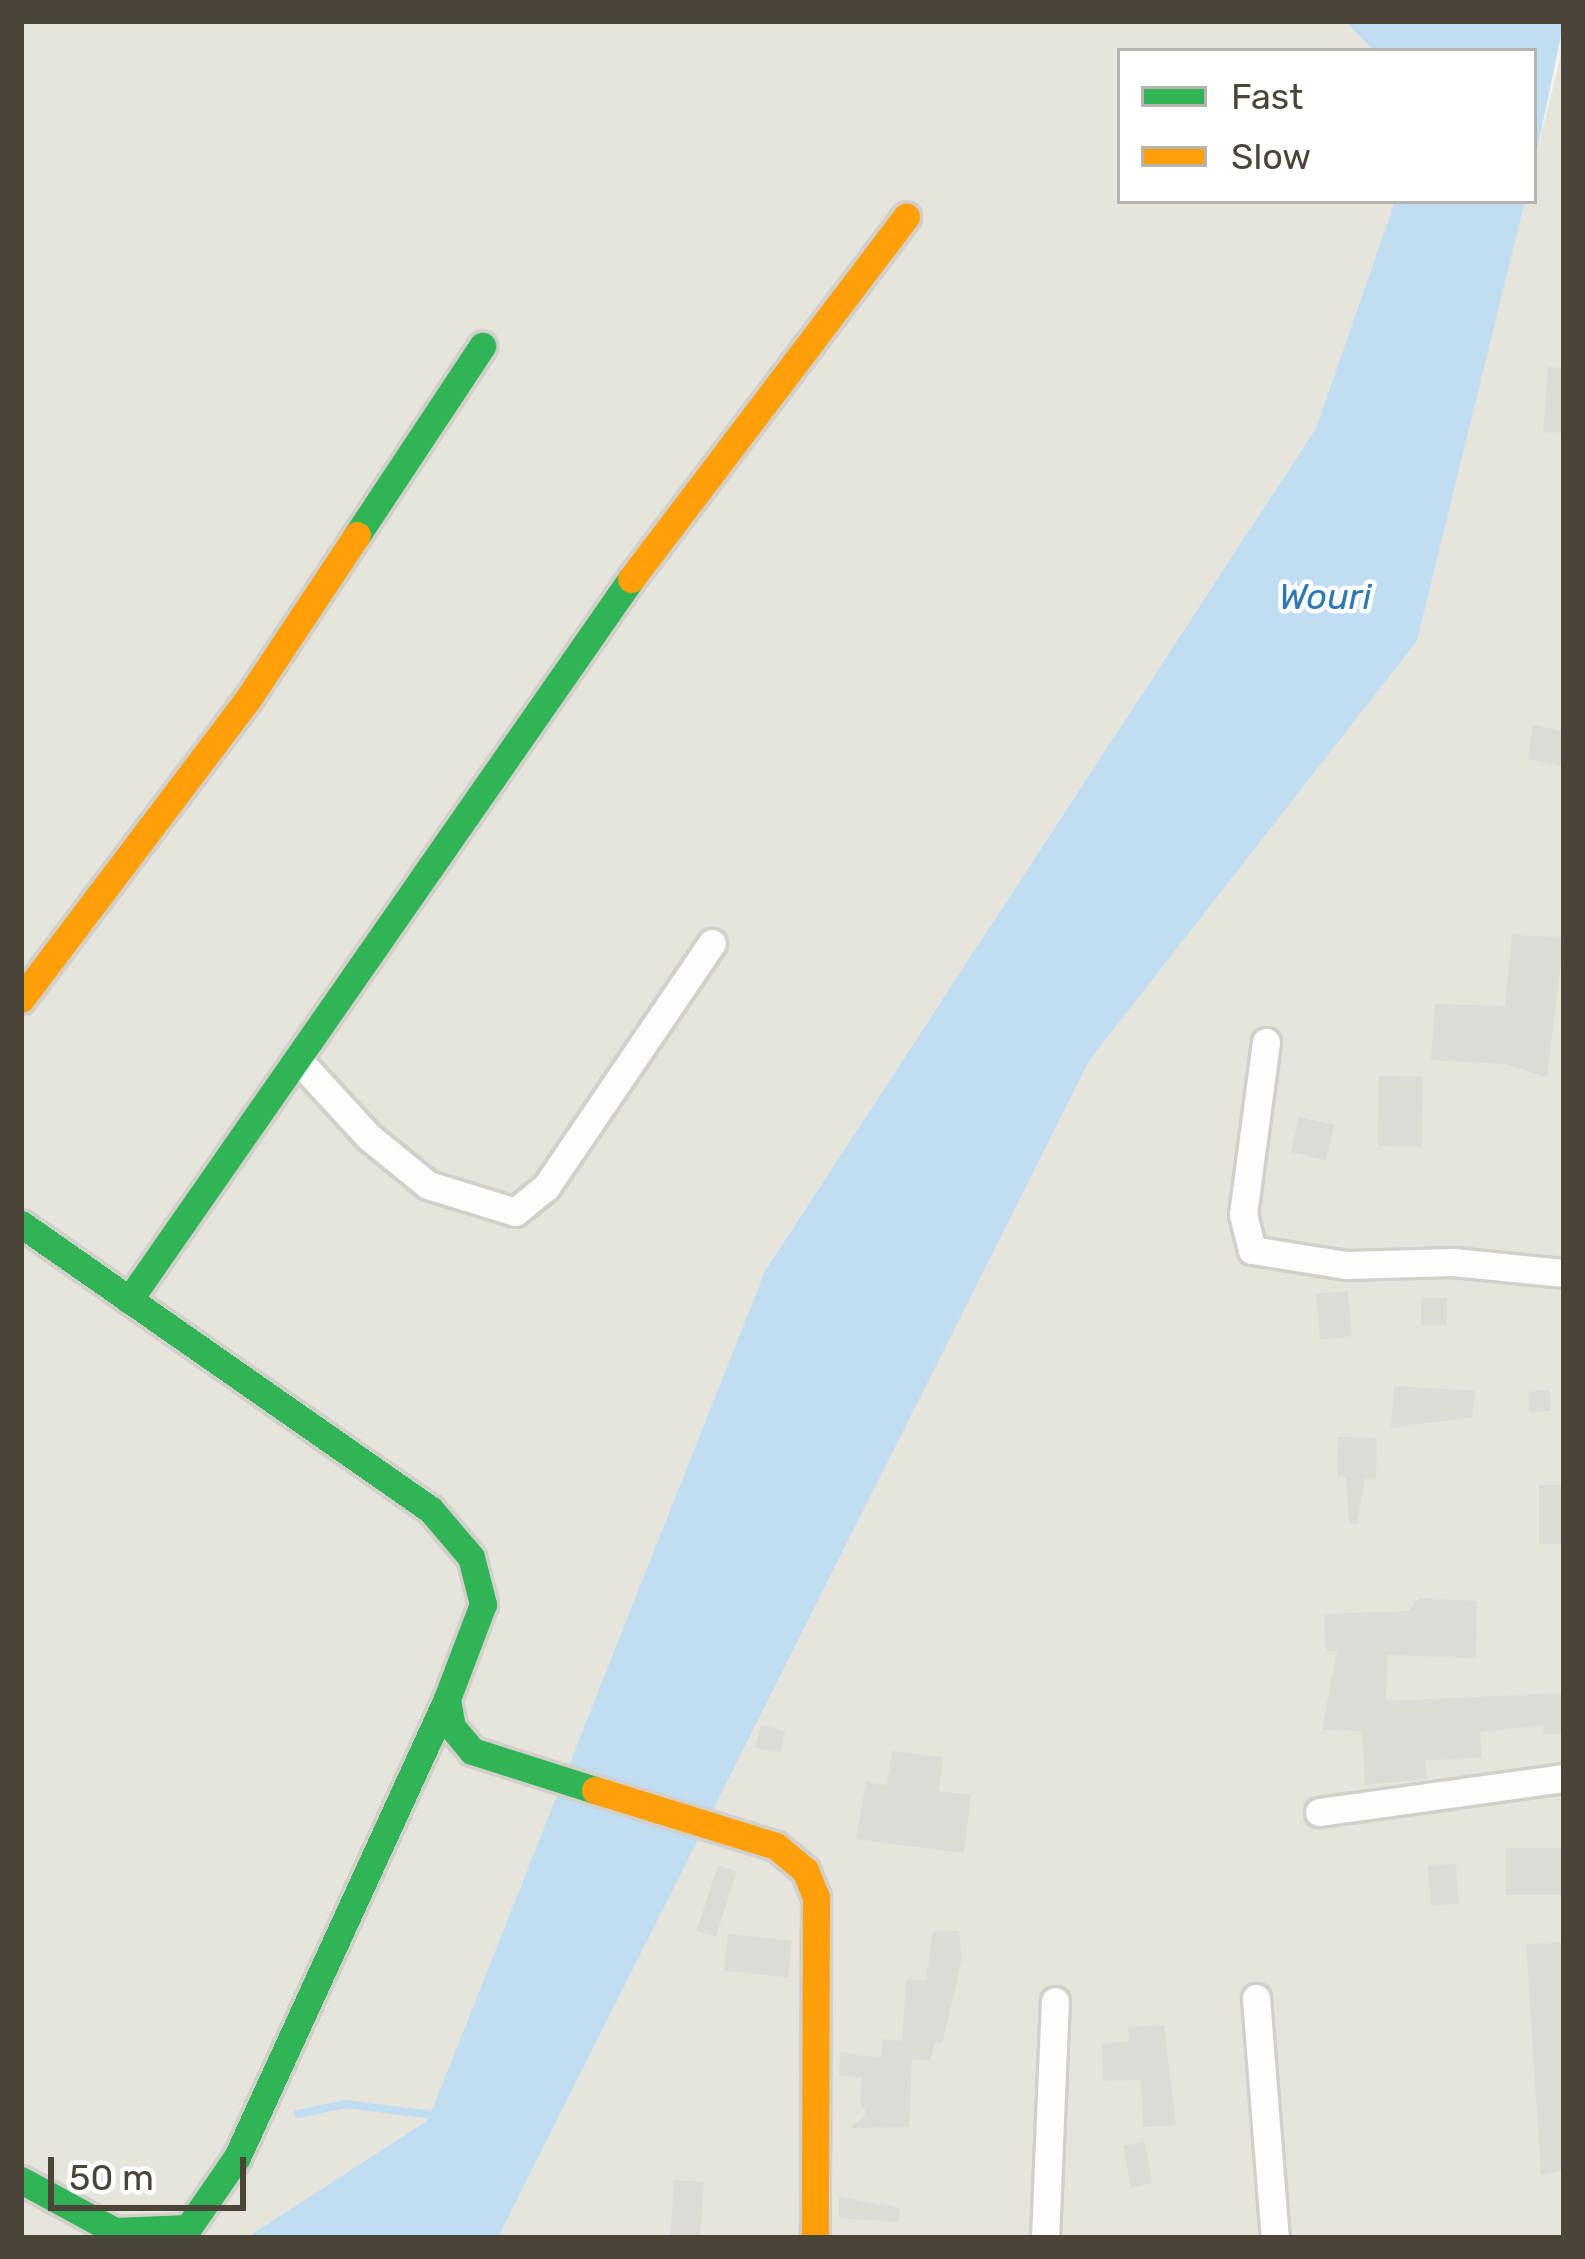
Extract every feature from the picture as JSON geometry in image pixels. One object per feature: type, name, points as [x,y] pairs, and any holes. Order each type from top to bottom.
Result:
[{"type":"street","points":[[130,1300],[633,578],[906,218]]},
{"type":"street","points":[[21,999],[248,699],[482,346]]},
{"type":"street","points":[[300,1062],[369,1137],[428,1185],[515,1212],[546,1187],[712,943]]},
{"type":"street","points":[[1266,1042],[1243,1214],[1252,1250],[1346,1264],[1453,1262],[1564,1273]]},
{"type":"street","points":[[21,1224],[430,1509],[471,1557],[483,1604],[447,1699],[237,2157],[188,2228],[115,2231],[21,2180]]},
{"type":"street","points":[[447,1699],[452,1726],[497,1764],[776,1846],[805,1870],[816,1897],[815,2238]]},
{"type":"street","points":[[1319,1812],[1564,1778]]},
{"type":"street","points":[[1256,1998],[1275,2238]]},
{"type":"street","points":[[1045,2238],[1055,2001]]},
{"type":"shaded area","points":[[21,21],[1345,21],[1371,48],[1117,48],[1117,204],[1394,204],[1316,428],[765,1271],[428,2120],[246,2238],[21,2238]]},
{"type":"shaded area","points":[[1564,43],[1564,2238],[498,2238],[1089,1061],[1417,641],[1524,204],[1537,204],[1537,153]]},
{"type":"water","points":[[1345,21],[1564,21],[1537,151],[1537,48],[1371,48]]},
{"type":"water","name":"Wouri","points":[[1394,204],[1524,204],[1417,641],[1089,1061],[498,2238],[246,2238],[428,2120],[765,1271],[1316,428]]},
{"type":"building","points":[[1548,367],[1564,368],[1564,434],[1543,432]]},
{"type":"building","points":[[1533,725],[1564,731],[1564,766],[1528,759]]},
{"type":"building","points":[[1512,934],[1564,938],[1547,1077],[1505,1064],[1431,1060],[1435,1004],[1505,1006]]},
{"type":"building","points":[[1379,1076],[1423,1077],[1422,1147],[1378,1146]]},
{"type":"building","points":[[1299,1117],[1334,1125],[1326,1160],[1291,1152]]},
{"type":"building","points":[[1348,1291],[1352,1337],[1320,1340],[1316,1294]]},
{"type":"building","points":[[1421,1298],[1447,1298],[1447,1325],[1421,1325]]},
{"type":"building","points":[[1394,1386],[1475,1391],[1472,1417],[1391,1428]]},
{"type":"building","points":[[1550,1390],[1551,1411],[1529,1412],[1528,1391]]},
{"type":"building","points":[[1338,1437],[1377,1438],[1376,1479],[1365,1478],[1357,1524],[1349,1523],[1346,1478],[1337,1477]]},
{"type":"building","points":[[1539,1485],[1564,1485],[1564,1544],[1539,1544]]},
{"type":"building","points":[[1419,1598],[1477,1601],[1476,1658],[1387,1655],[1386,1701],[1564,1693],[1564,1734],[1543,1734],[1544,1725],[1480,1732],[1482,1757],[1425,1761],[1427,1779],[1365,1785],[1362,1731],[1322,1730],[1337,1651],[1326,1651],[1324,1614],[1408,1611]]},
{"type":"building","points":[[761,1725],[785,1731],[781,1752],[755,1748]]},
{"type":"building","points":[[892,1751],[943,1757],[939,1791],[971,1795],[964,1853],[856,1839],[866,1782],[887,1785]]},
{"type":"building","points":[[1506,1848],[1564,1848],[1564,1895],[1506,1895]]},
{"type":"building","points":[[1456,1864],[1459,1904],[1431,1906],[1428,1866]]},
{"type":"building","points":[[718,1865],[737,1871],[716,1937],[697,1931]]},
{"type":"building","points":[[933,1931],[959,1931],[962,1960],[942,2044],[935,2042],[930,2061],[912,2059],[909,2127],[851,2128],[867,2113],[860,2104],[862,2078],[839,2076],[840,2052],[881,2058],[883,2039],[902,2041],[906,1979],[926,1980]]},
{"type":"building","points":[[728,1934],[792,1941],[788,1977],[724,1971]]},
{"type":"building","points":[[1564,1942],[1564,2170],[1541,2175],[1526,1944]]},
{"type":"building","points":[[1164,2025],[1176,2125],[1143,2127],[1141,2080],[1103,2081],[1102,2043],[1129,2042],[1128,2027]]},
{"type":"building","points":[[1145,2142],[1152,2183],[1131,2187],[1123,2146]]},
{"type":"building","points":[[674,2180],[704,2182],[700,2238],[670,2238]]},
{"type":"building","points":[[839,2197],[900,2208],[898,2222],[839,2218]]},
{"type":"waterway","points":[[298,2114],[346,2104],[440,2116]]},
{"type":"traffic: fast","points":[[357,535],[482,346]]},
{"type":"traffic: fast","points":[[129,1300],[631,579]]},
{"type":"traffic: fast","points":[[21,1224],[430,1509],[471,1557],[483,1604],[447,1699],[452,1727],[472,1751],[595,1790]]},
{"type":"traffic: fast","points":[[21,2180],[115,2231],[188,2228],[237,2157],[447,1699]]},
{"type":"traffic: slow","points":[[631,579],[906,217]]},
{"type":"traffic: slow","points":[[21,999],[248,699],[357,535]]},
{"type":"traffic: slow","points":[[595,1790],[776,1846],[805,1870],[816,1897],[815,2238]]}]
